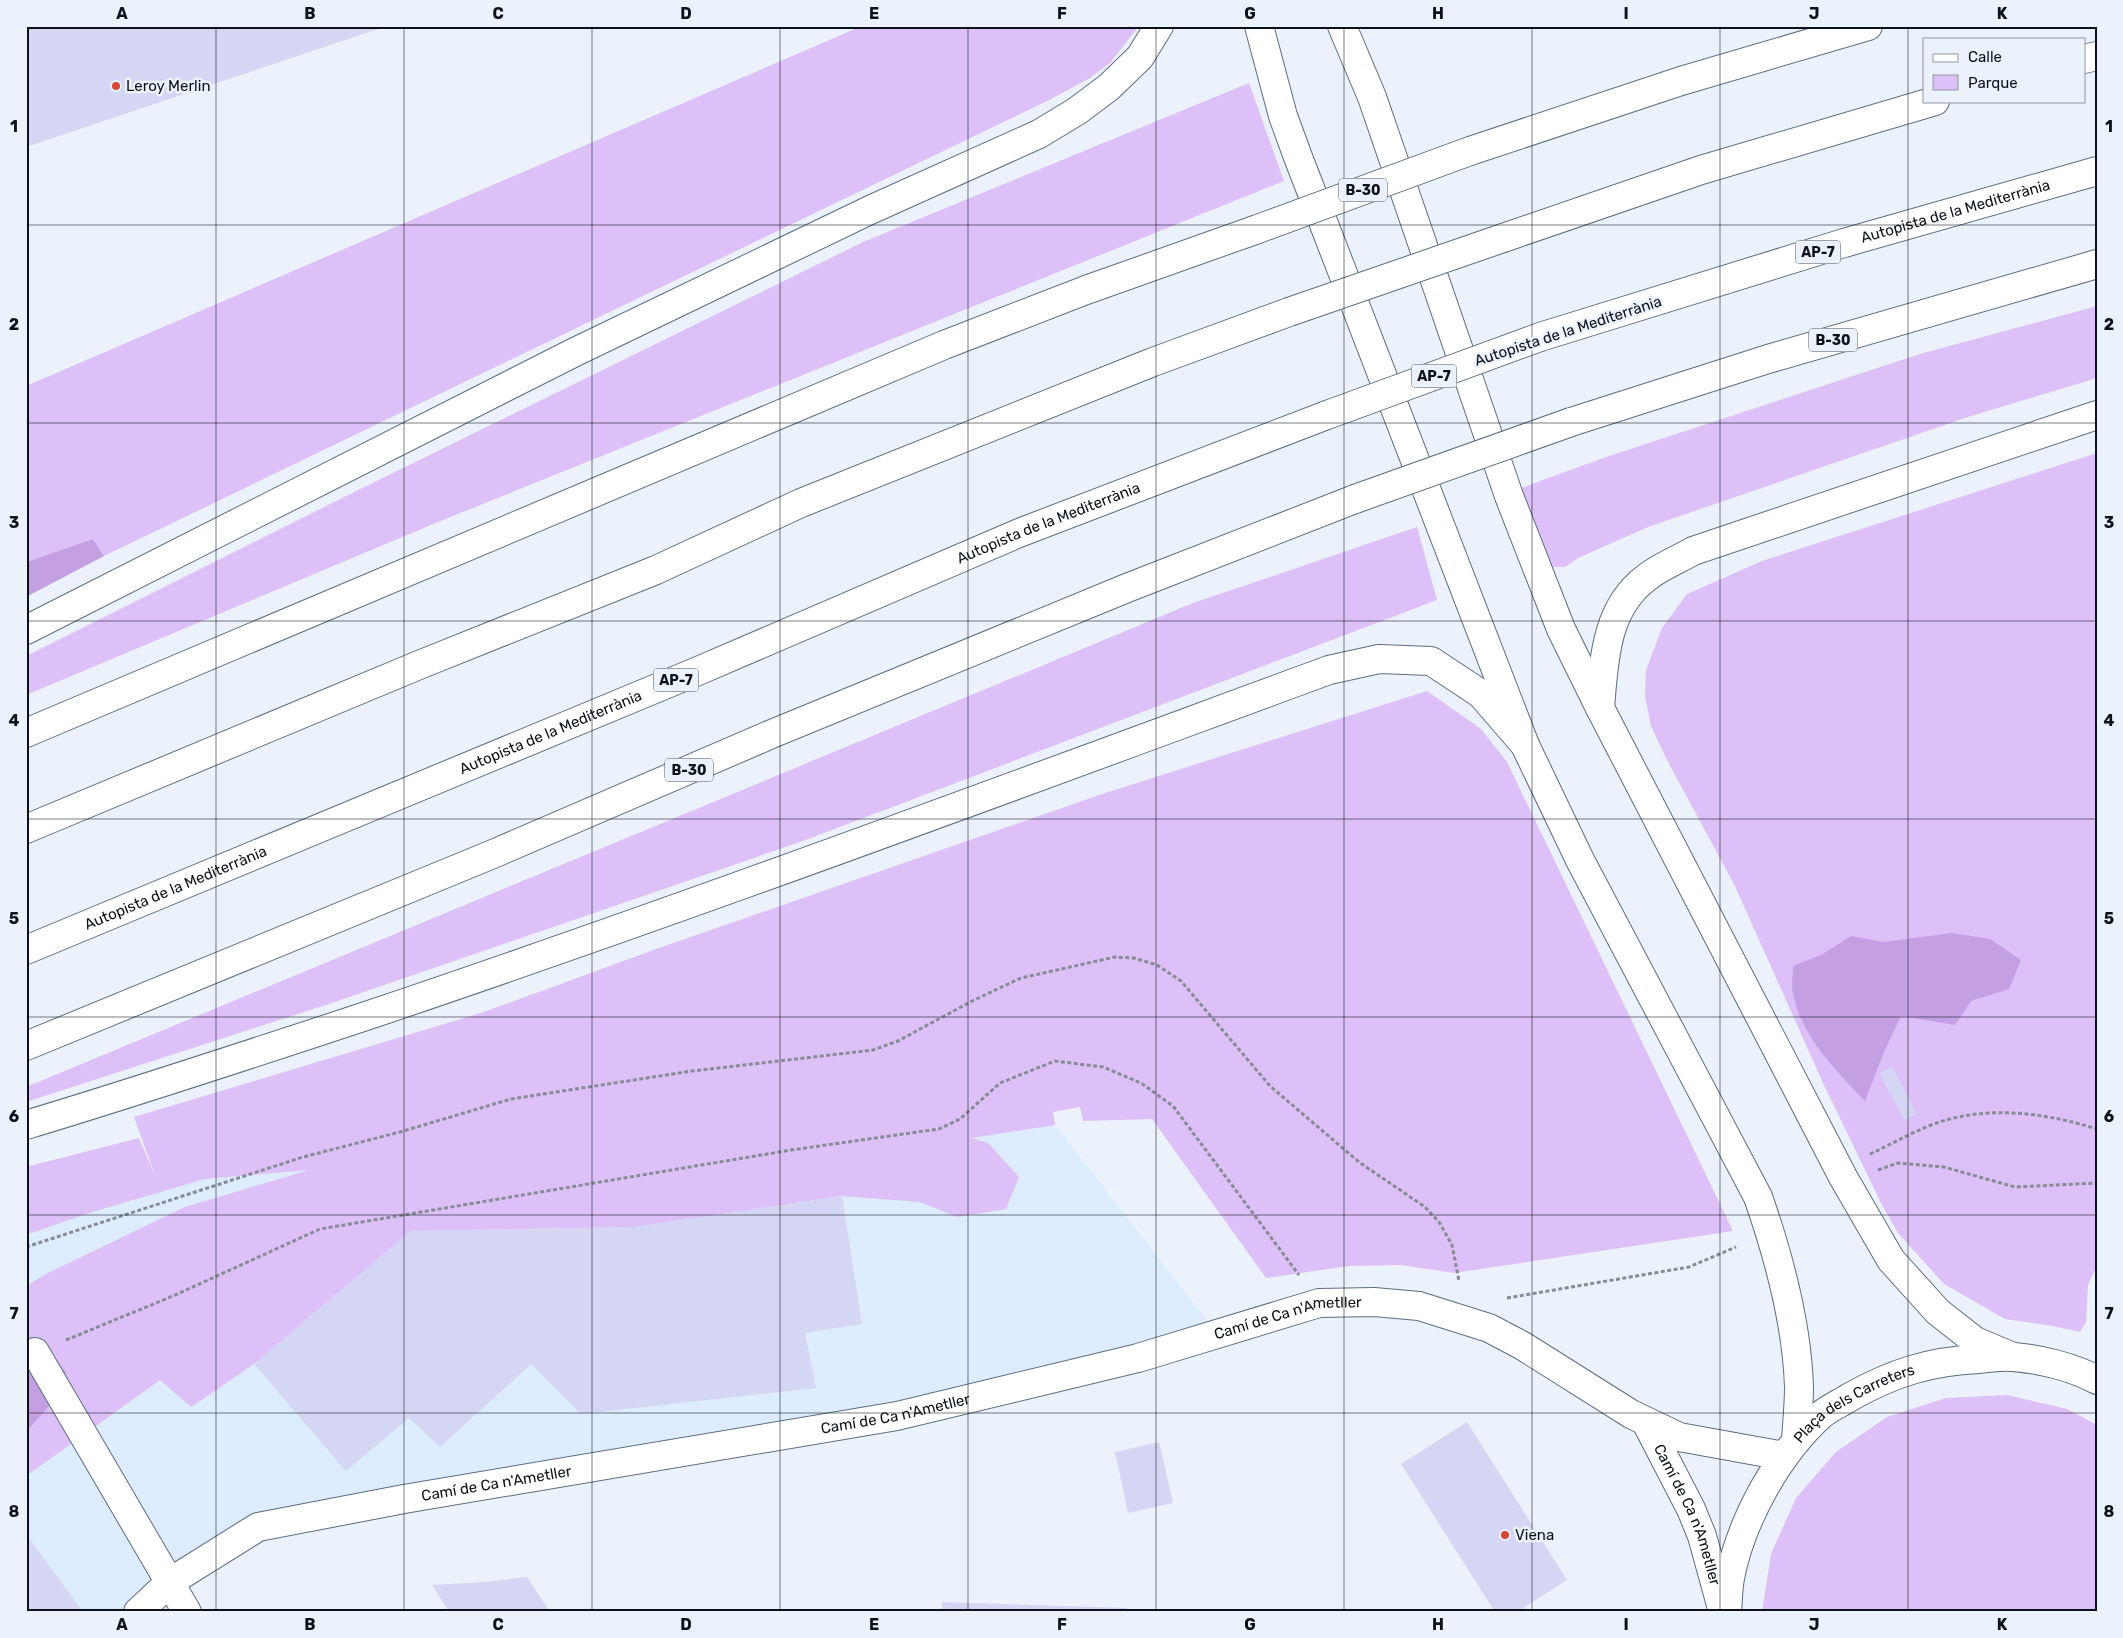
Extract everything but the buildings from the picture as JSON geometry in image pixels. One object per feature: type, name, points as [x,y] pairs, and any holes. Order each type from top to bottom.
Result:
[{"type":"main road","points":[[26,630],[574,352],[870,210],[1039,134],[1077,110],[1109,86],[1140,56],[1159,26]]},
{"type":"main road","points":[[1259,26],[1283,116],[1298,158],[1524,745],[1580,860],[1758,1197],[1771,1237],[1792,1327],[1799,1388],[1790,1448]]},
{"type":"main road","points":[[1342,26],[1372,97],[1509,496],[1561,629],[1600,708],[1839,1169],[1891,1260],[1938,1312],[1975,1341],[2013,1357]]},
{"type":"main road","name":"B-30","points":[[26,733],[944,345],[1086,290],[1255,230],[1470,150],[1681,81],[1868,26]]},
{"type":"main road","points":[[26,829],[418,665],[656,570],[801,503],[1153,362],[1289,312],[1701,170],[1932,102]]},
{"type":"main road","name":"Autopista de la Mediterrània","points":[[26,950],[689,675],[1019,533],[1327,415],[1540,337],[1844,243],[2097,171]]},
{"type":"main road","name":"B-30","points":[[26,1046],[475,862],[774,733],[1081,606],[1355,499],[1571,422],[1768,359],[2097,264]]},
{"type":"main road","points":[[1600,708],[1608,636],[1623,602],[1645,578],[1693,551],[2097,415]]},
{"type":"main road","points":[[26,1125],[137,1092],[504,970],[747,884],[1329,670],[1379,659],[1431,661],[1481,694],[1524,745]]},
{"type":"main road","name":"Camí de Ca n'Ametller","points":[[138,1612],[170,1582],[258,1527],[404,1499],[898,1416],[1138,1358],[1320,1303],[1374,1302],[1419,1306],[1488,1328],[1523,1346],[1646,1422],[1680,1436],[1790,1448]]},
{"type":"main road","points":[[35,1352],[187,1612]]},
{"type":"main road","name":"Plaça dels Carreters","points":[[1727,1612],[1730,1578],[1743,1535],[1762,1495],[1790,1448],[1823,1414],[1879,1381],[1912,1369],[1948,1360],[2013,1357],[2056,1365],[2097,1380]]},
{"type":"main road","name":"Camí de Ca n'Ametller","points":[[1646,1422],[1692,1509],[1702,1536],[1723,1612]]},
{"type":"path","points":[[26,1247],[303,1157],[400,1132],[510,1099],[692,1071],[874,1050],[898,1041],[972,1001],[1021,978],[1114,957],[1134,958],[1157,965],[1181,982],[1270,1086],[1359,1162],[1425,1207],[1439,1222],[1452,1245],[1459,1281]]},
{"type":"path","points":[[35,1352],[173,1296],[320,1229],[781,1152],[939,1129],[960,1119],[1000,1083],[1055,1060],[1103,1067],[1141,1083],[1173,1106],[1304,1281]]},
{"type":"path","points":[[1839,1169],[1945,1120],[1974,1114],[2020,1114],[2064,1119],[2097,1129]]},
{"type":"path","points":[[1870,1173],[1898,1163],[1944,1167],[2015,1187],[2097,1183]]},
{"type":"path","points":[[1501,1299],[1689,1267],[1736,1247]]},
{"type":"shaded area","points":[[93,539],[104,556],[26,597],[26,562]]},
{"type":"shaded area","points":[[1952,933],[1990,939],[2021,960],[2009,989],[1971,1001],[1955,1025],[1901,1016],[1884,1052],[1865,1101],[1821,1052],[1804,1024],[1797,1009],[1792,990],[1793,966],[1823,954],[1851,936],[1883,942]]},
{"type":"shaded area","points":[[1015,1094],[1055,1125],[1217,1333],[897,1416],[258,1527],[138,1612],[26,1612],[26,1235],[89,1213],[267,1161]]},
{"type":"shaded area","points":[[42,1348],[66,1372],[58,1396],[26,1432],[26,1366]]},
{"type":"green space","points":[[862,26],[1139,26],[1110,63],[1090,78],[1049,100],[104,556],[93,539],[26,562],[26,386]]},
{"type":"green space","points":[[1249,83],[1284,181],[443,520],[26,695],[26,656],[342,498],[863,242]]},
{"type":"green space","points":[[2097,306],[2097,378],[1968,417],[1648,527],[1578,558],[1565,567],[1550,567],[1536,551],[1521,488],[1606,457],[1920,354]]},
{"type":"green space","points":[[2097,453],[2097,1266],[2088,1285],[2086,1322],[2080,1332],[2005,1319],[1944,1284],[1898,1233],[1881,1203],[1823,1083],[1735,886],[1668,762],[1651,726],[1645,696],[1646,670],[1662,628],[1687,594],[1762,561]]},
{"type":"green space","points":[[1417,527],[1437,600],[803,841],[329,1004],[26,1102],[26,1087],[1193,603]]},
{"type":"green space","points":[[1427,691],[1481,729],[1507,762],[1733,1231],[1454,1273],[1401,1265],[1349,1266],[1266,1278],[1152,1119],[1083,1121],[1080,1107],[1053,1112],[1055,1125],[972,1138],[988,1143],[1019,1177],[1006,1209],[957,1217],[920,1202],[842,1196],[635,1227],[411,1231],[254,1364],[191,1407],[160,1380],[26,1476],[26,1286],[46,1274],[185,1207],[309,1170],[205,1179],[89,1213],[26,1235],[26,1167],[139,1138],[156,1178],[134,1117],[481,1013],[659,948],[1102,794]]},
{"type":"green space","points":[[2007,1395],[2067,1409],[2097,1425],[2097,1612],[1762,1612],[1771,1554],[1796,1498],[1836,1452],[1887,1417],[1946,1398]]},
{"type":"place","name":"Leroy Merlin","points":[[116,86]]},
{"type":"place","name":"Viena","points":[[1505,1535]]}]
